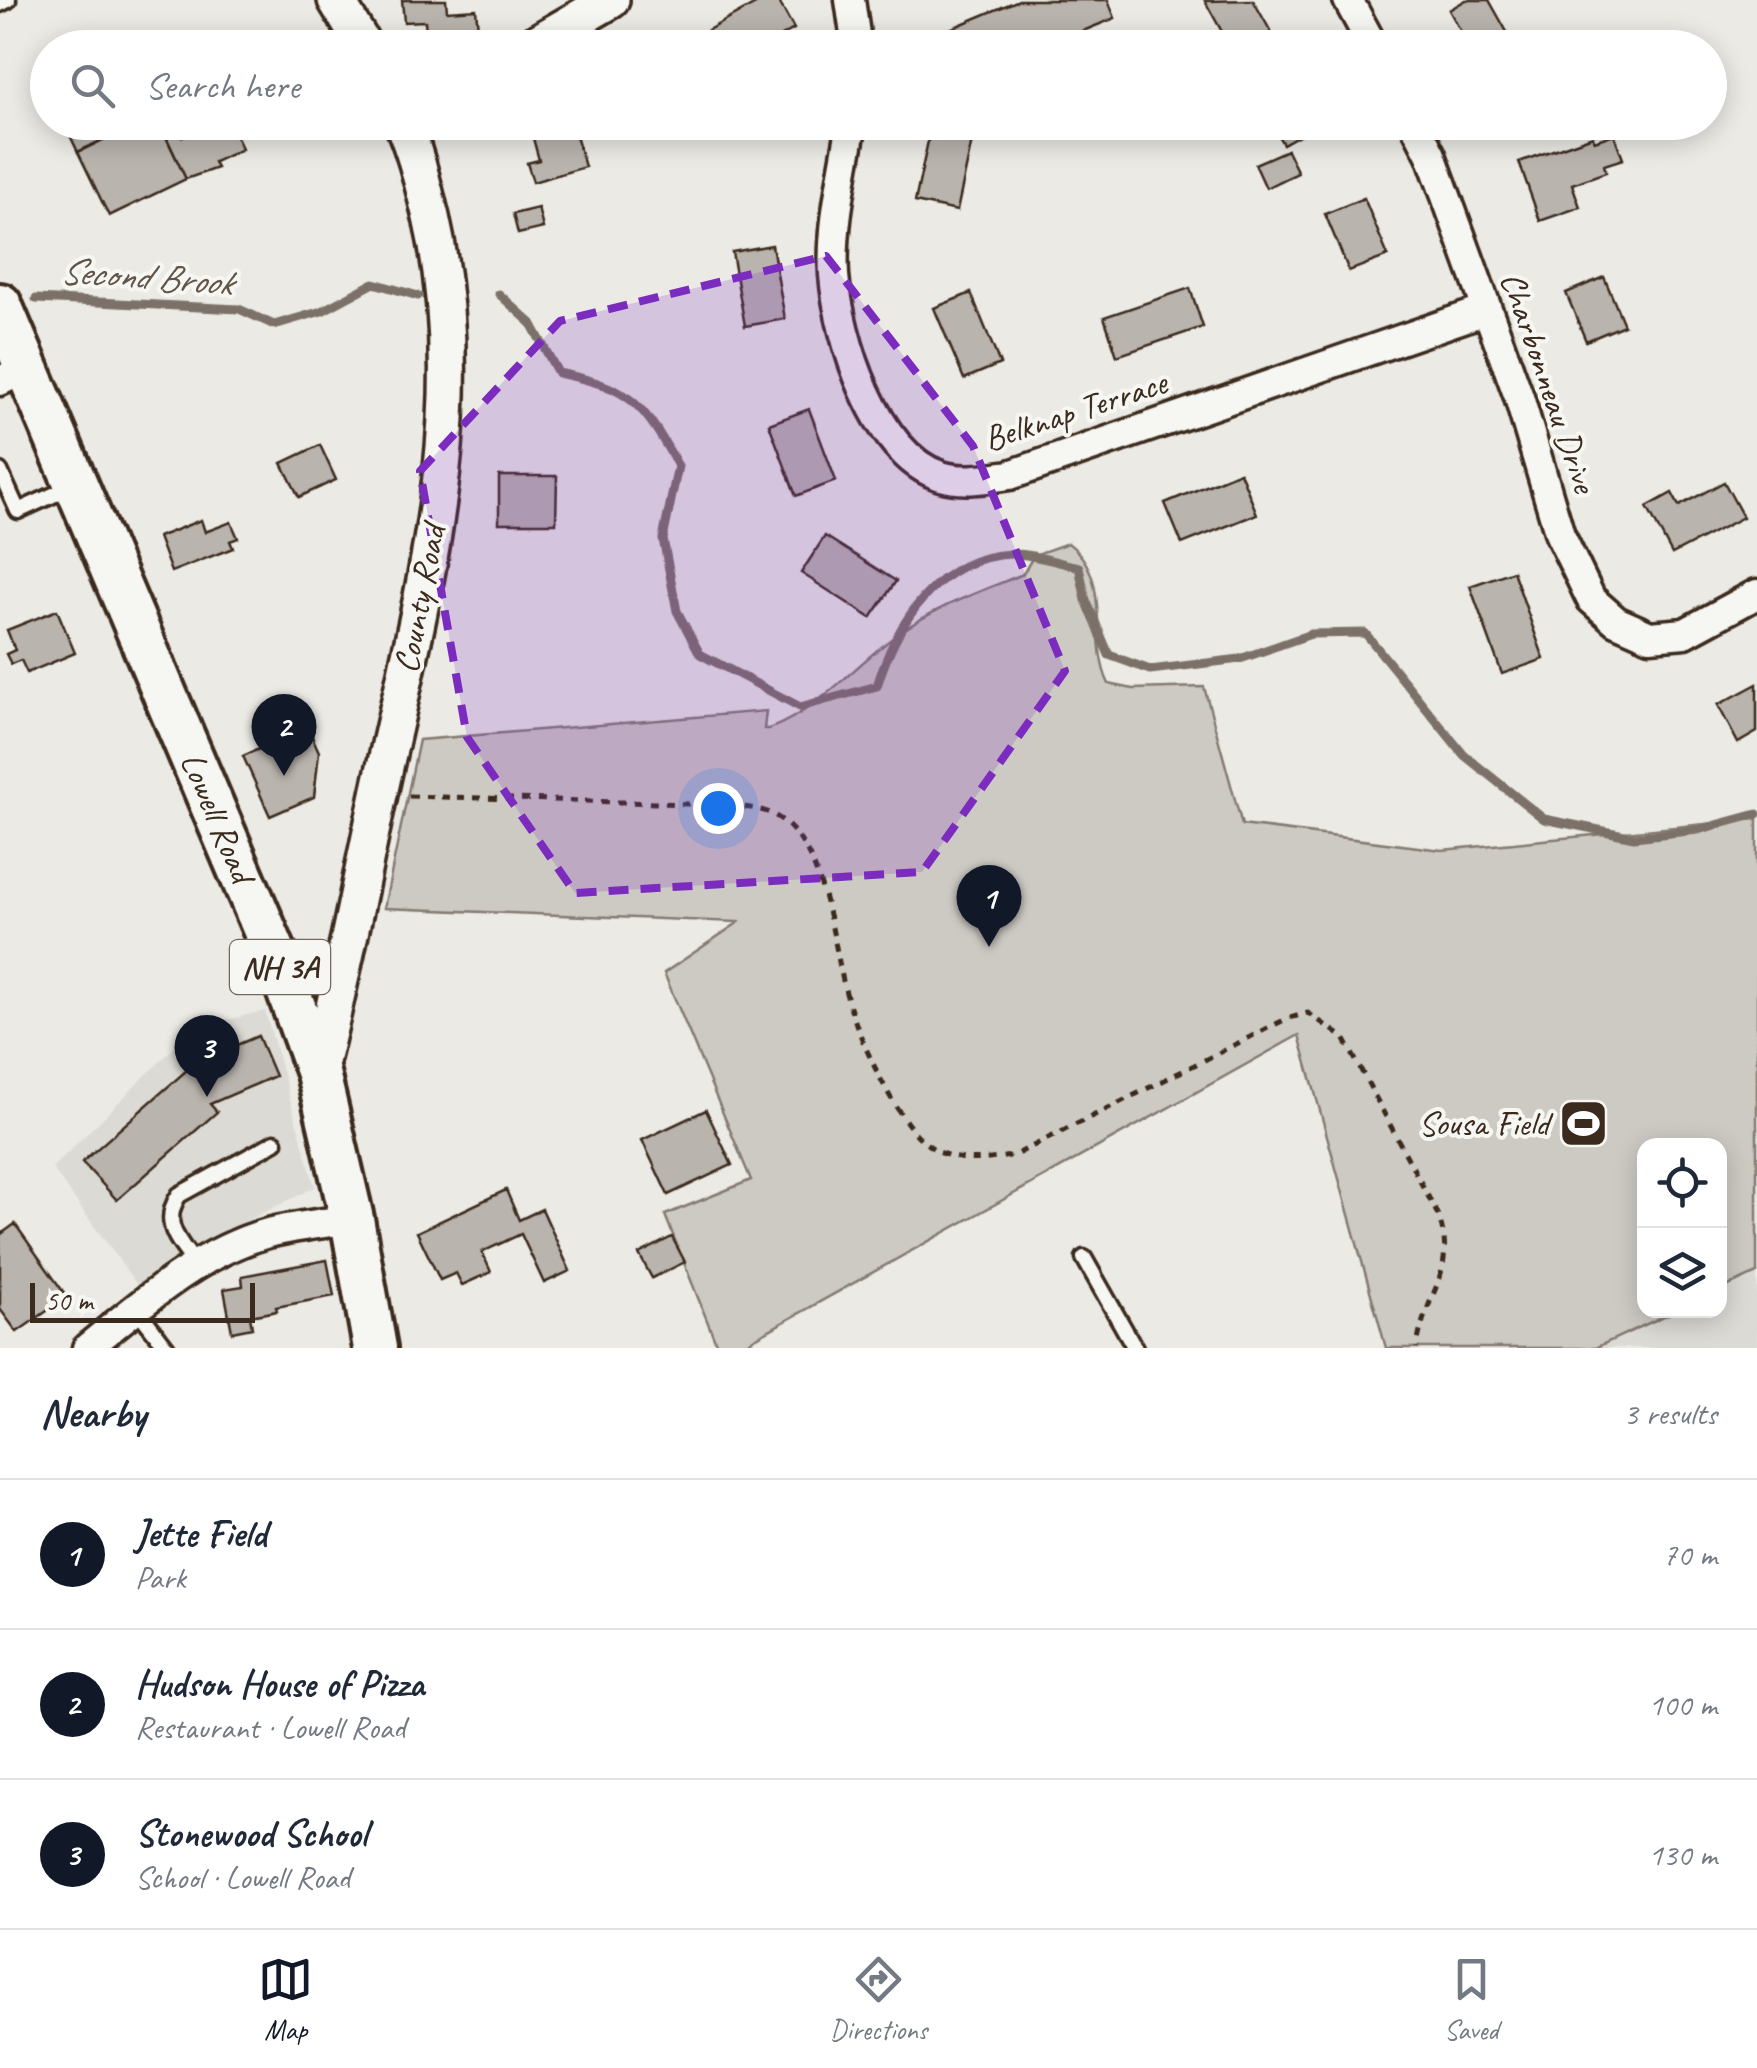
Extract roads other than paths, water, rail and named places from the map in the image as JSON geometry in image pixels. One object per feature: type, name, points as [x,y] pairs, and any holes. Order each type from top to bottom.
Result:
[{"type":"main road","name":"Lowell Road","points":[[0,305],[13,374],[76,484],[276,954],[318,1074],[352,1219],[375,1348]]},
{"type":"street","points":[[336,0],[354,30]]},
{"type":"street","points":[[559,30],[611,0]]},
{"type":"street","points":[[850,0],[854,30]]},
{"type":"street","points":[[1348,0],[1364,30]]},
{"type":"street","name":"County Road","points":[[318,1074],[348,962],[379,795],[424,592],[448,403],[444,278],[416,140]]},
{"type":"street","name":"Belknap Terrace","points":[[850,140],[834,272],[846,340],[872,404],[890,433],[912,460],[941,476],[975,480],[1010,475],[1486,310]]},
{"type":"street","name":"Charbonneau Drive","points":[[1423,140],[1573,566],[1592,599],[1616,621],[1650,636],[1686,633],[1757,594]]},
{"type":"street","points":[[88,1348],[196,1265],[270,1232],[352,1219]]},
{"type":"lane","points":[[0,4],[8,0]]},
{"type":"lane","points":[[0,471],[18,511],[76,484]]},
{"type":"lane","points":[[196,1265],[169,1226],[171,1208],[179,1196],[275,1142]]},
{"type":"lane","points":[[1084,1258],[1135,1348]]},
{"type":"lane","points":[[136,1308],[167,1348]]},
{"type":"waterway","name":"Second Brook","points":[[36,299],[239,309],[274,325],[322,311],[374,283],[418,296]]},
{"type":"waterway","name":"Second Brook","points":[[499,294],[531,323],[558,373],[603,385],[632,401],[644,412],[678,466],[663,539],[677,611],[700,654],[800,707],[877,686],[908,617],[942,580],[985,558],[1028,555],[1079,567],[1086,600],[1109,655],[1150,670],[1240,659],[1311,634],[1365,633],[1464,755],[1544,819],[1634,837],[1698,830],[1757,814]]},
{"type":"place","name":"Hudson House of Pizza","points":[[284,776]]},
{"type":"place","name":"Jette Field","points":[[989,947]]},
{"type":"place","name":"Stonewood School","points":[[207,1097]]},
{"type":"place","name":"Sousa Field","points":[[1584,1123]]}]
